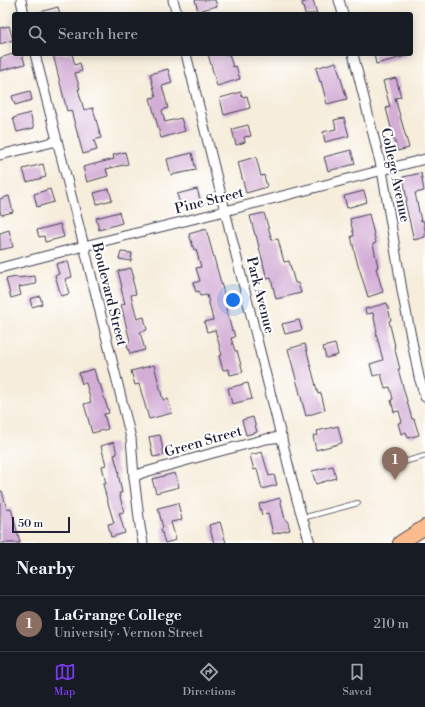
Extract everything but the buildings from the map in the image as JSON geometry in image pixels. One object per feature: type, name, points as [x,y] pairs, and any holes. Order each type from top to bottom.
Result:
[{"type":"main road","points":[[400,543],[425,527]]},
{"type":"street","points":[[21,0],[24,12]]},
{"type":"street","points":[[173,0],[176,12]]},
{"type":"street","points":[[339,0],[342,12]]},
{"type":"street","name":"Boulevard Street","points":[[36,56],[131,438],[134,477],[143,543]]},
{"type":"street","name":"Park Avenue","points":[[186,56],[297,500],[310,543]]},
{"type":"street","name":"College Avenue","points":[[354,56],[382,170],[403,296],[419,377],[425,397]]},
{"type":"street","points":[[0,155],[57,141]]},
{"type":"street","name":"Pine Street","points":[[0,268],[425,159]]},
{"type":"street","name":"Green Street","points":[[134,477],[142,473],[213,453],[266,439],[282,437]]},
{"type":"lane","points":[[386,466],[425,456]]},
{"type":"lane","points":[[302,518],[358,503]]},
{"type":"place","name":"LaGrange College","points":[[395,480]]}]
